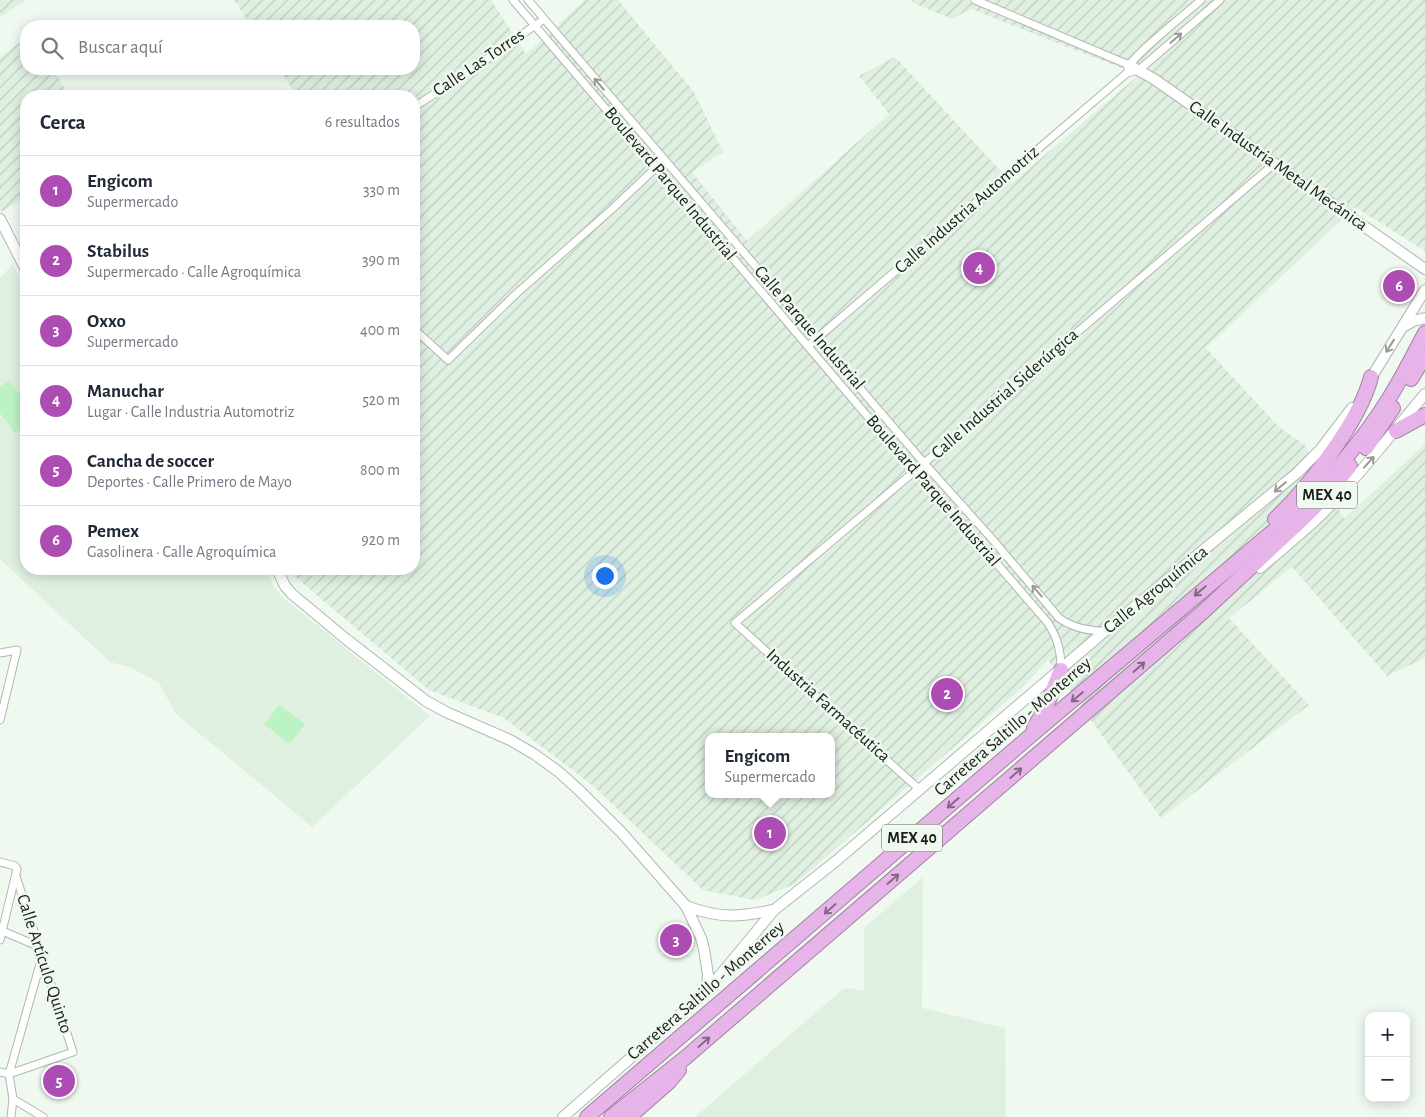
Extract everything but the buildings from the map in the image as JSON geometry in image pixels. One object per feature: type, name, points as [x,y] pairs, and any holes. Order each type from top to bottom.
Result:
[{"type":"highway","name":"Carretera Saltillo - Monterrey","points":[[587,1117],[596,1112],[1030,737],[1290,517],[1343,461],[1387,402],[1425,333]]},
{"type":"highway","name":"Carretera Saltillo - Monterrey","points":[[611,1117],[685,1058],[1204,611],[1332,490],[1382,425],[1425,356]]},
{"type":"highway","points":[[1238,560],[1246,545],[1297,495],[1340,438],[1367,392],[1371,377]]},
{"type":"highway","points":[[1396,431],[1419,411]]},
{"type":"highway","points":[[1030,737],[1050,698],[1061,670]]},
{"type":"highway","points":[[1040,687],[1050,698]]},
{"type":"highway","points":[[629,1117],[676,1075],[685,1058]]},
{"type":"street","points":[[513,0],[535,26]]},
{"type":"street","name":"Calle Parque Industrial","points":[[528,0],[1059,618],[1066,623],[1085,629],[1105,631]]},
{"type":"street","points":[[975,0],[1128,69]]},
{"type":"street","name":"Calle Industria Automotriz","points":[[808,346],[1128,69],[1201,0]]},
{"type":"street","points":[[1139,70],[1220,0]]},
{"type":"street","name":"Calle Las Torres","points":[[420,103],[473,69],[544,18]]},
{"type":"street","name":"Boulevard Parque Industrial","points":[[535,26],[874,424],[984,548],[1041,616],[1056,636],[1061,655],[1061,670]]},
{"type":"street","name":"Calle Industria Metal Mecánica","points":[[1128,69],[1139,70],[1425,269]]},
{"type":"street","points":[[420,334],[448,360],[517,293],[611,210],[664,160]]},
{"type":"street","name":"Calle Industrial Siderúrgica","points":[[735,623],[1274,164]]},
{"type":"street","points":[[0,220],[20,258]]},
{"type":"street","name":"Calle Agroquímica","points":[[563,1117],[707,992],[774,910],[836,861],[1105,631],[1226,533],[1309,462],[1338,428],[1425,290]]},
{"type":"street","points":[[1402,327],[1413,320],[1425,318]]},
{"type":"street","points":[[1419,411],[1425,384]]},
{"type":"street","points":[[1419,411],[1425,394]]},
{"type":"street","points":[[1204,611],[1216,605],[1315,520],[1396,431]]},
{"type":"street","points":[[984,548],[993,540]]},
{"type":"street","points":[[1012,582],[1022,574]]},
{"type":"street","points":[[280,575],[285,586],[292,594],[346,640],[426,701],[446,712],[510,740],[559,772],[622,833],[686,906],[702,938],[708,975],[707,992]]},
{"type":"street","points":[[1041,616],[1050,608]]},
{"type":"street","name":"Industria Farmacéutica","points":[[735,623],[920,790]]},
{"type":"street","points":[[0,653],[17,650],[1,703],[0,720]]},
{"type":"street","points":[[0,862],[15,866],[16,873],[0,940]]},
{"type":"street","name":"Calle Artículo Quinto","points":[[9,1074],[73,1052],[16,873]]},
{"type":"street","points":[[686,906],[701,912],[737,917],[774,910]]},
{"type":"street","points":[[1,930],[40,947]]},
{"type":"street","points":[[10,1117],[13,1099],[9,1074],[42,956]]},
{"type":"street","points":[[0,1072],[9,1074]]},
{"type":"street","points":[[13,1099],[43,1117]]},
{"type":"shaded area","points":[[0,0],[25,0],[0,18]]},
{"type":"shaded area","points":[[234,0],[491,0],[526,54],[585,0],[618,0],[694,92],[723,152],[692,172],[747,241],[889,114],[859,76],[895,57],[1012,183],[1139,75],[971,9],[952,19],[913,3],[911,0],[1425,0],[1425,251],[1355,207],[1206,348],[1279,427],[1305,445],[1344,519],[1425,444],[1425,658],[1387,676],[1292,567],[1229,618],[1309,705],[1161,818],[1048,660],[1021,689],[795,884],[755,900],[703,890],[592,785],[504,718],[429,690],[293,575],[420,575],[420,90],[293,90],[283,75],[420,75],[420,20],[247,20]]},
{"type":"shaded area","points":[[20,42],[20,75],[57,75],[65,90],[20,90],[20,201],[2,212],[0,208],[0,57]]},
{"type":"shaded area","points":[[13,264],[20,278],[20,575],[269,575],[282,597],[430,716],[312,827],[176,714],[159,683],[130,667],[110,662],[0,559],[0,278]]},
{"type":"shaded area","points":[[923,877],[922,1008],[1005,1028],[1006,1117],[695,1117],[843,989],[850,988],[864,991],[864,928]]},
{"type":"green space","points":[[9,380],[20,395],[20,429],[15,433],[0,413],[0,387]]},
{"type":"green space","points":[[279,705],[305,724],[290,744],[264,724]]},
{"type":"green space","points":[[53,1067],[75,1083],[64,1096],[43,1078]]},
{"type":"place","name":"Manuchar","points":[[979,268]]},
{"type":"place","name":"Pemex","points":[[1399,286]]},
{"type":"place","name":"Stabilus","points":[[947,694]]},
{"type":"place","name":"Engicom","points":[[770,833]]},
{"type":"place","name":"Oxxo","points":[[676,940]]},
{"type":"place","name":"Cancha de soccer","points":[[59,1081]]}]
